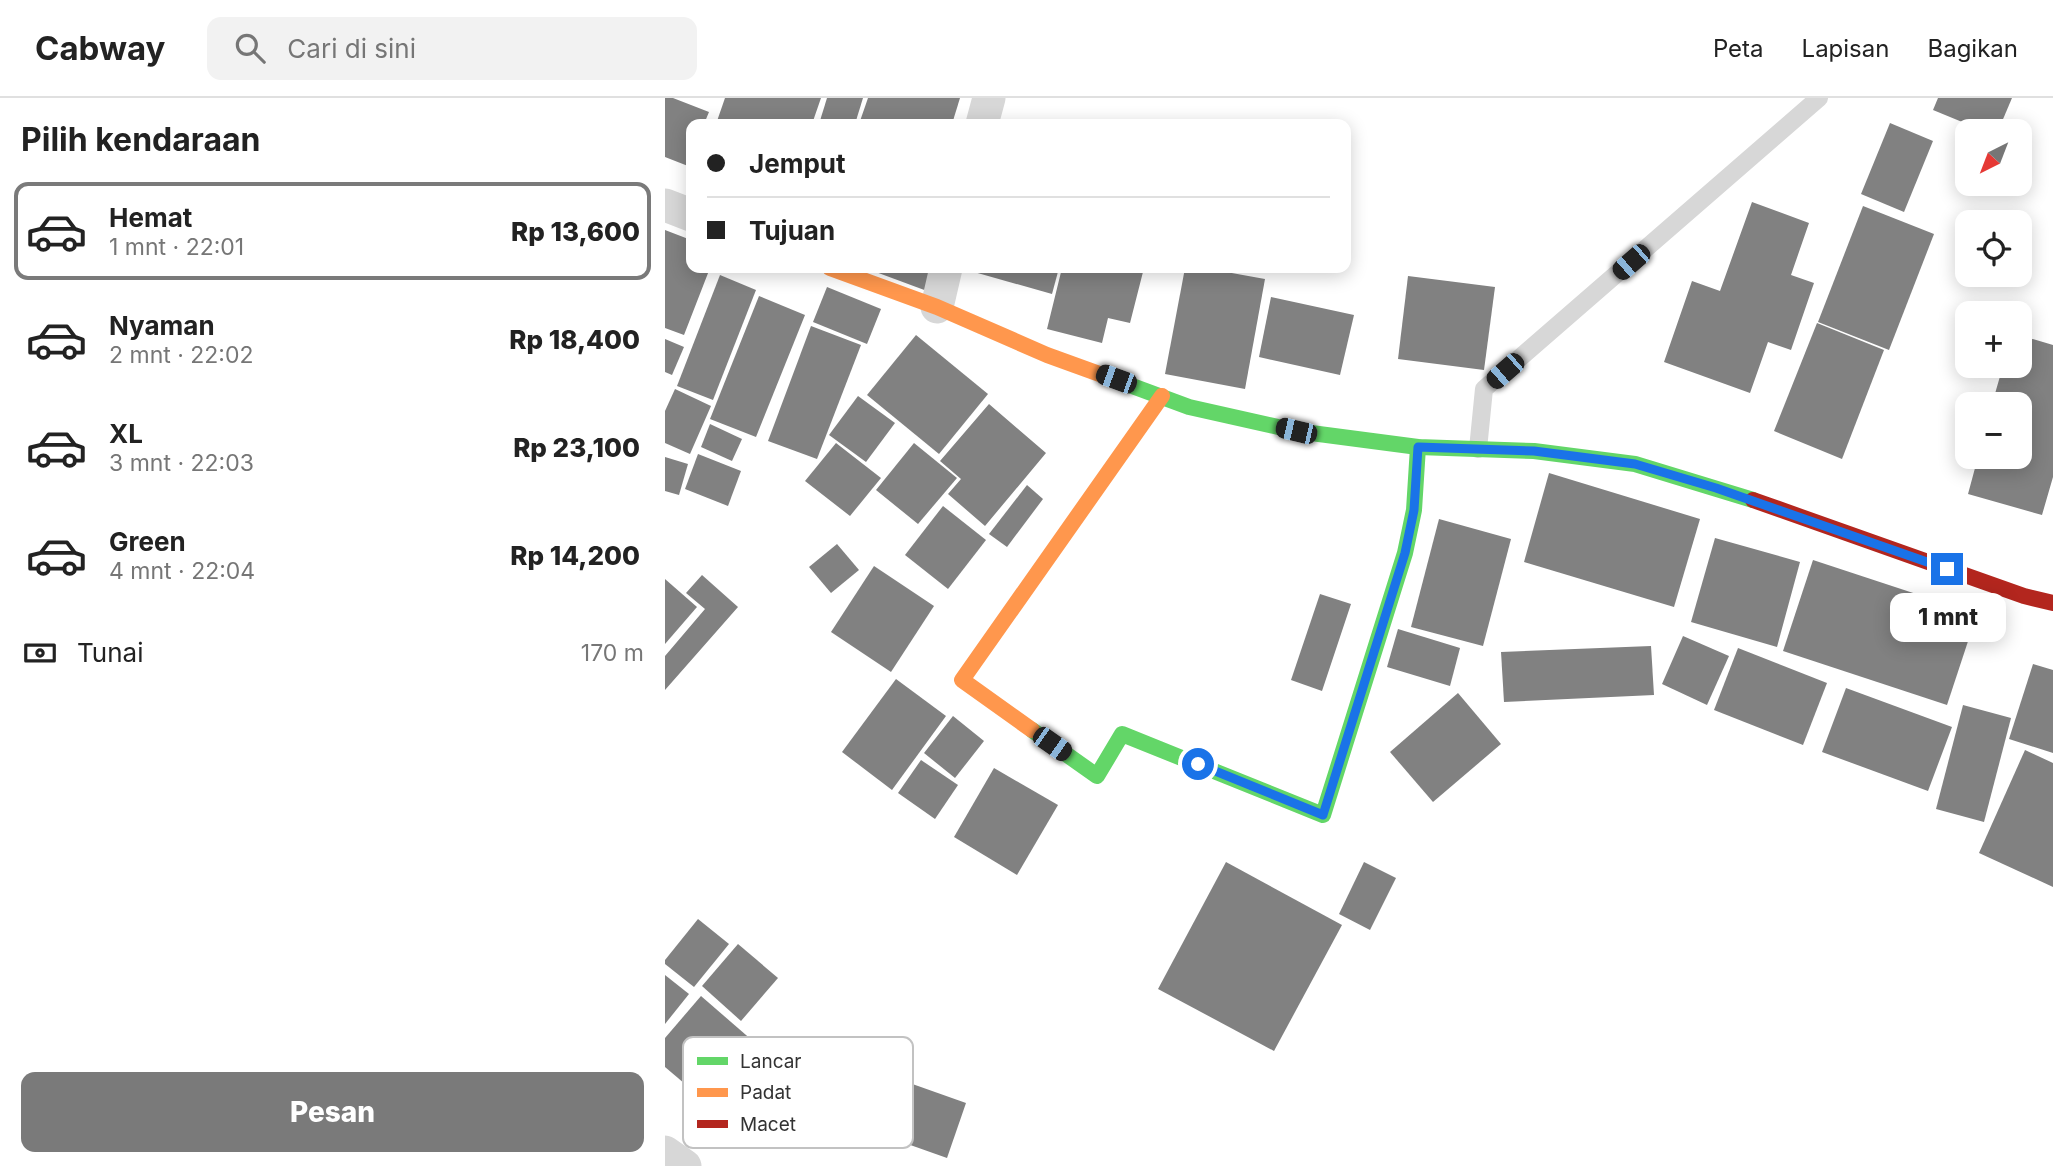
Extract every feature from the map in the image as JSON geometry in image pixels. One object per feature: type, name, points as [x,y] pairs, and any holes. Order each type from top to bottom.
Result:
[{"type":"street","points":[[983,119],[989,98]]},
{"type":"street","points":[[665,205],[686,213]]},
{"type":"street","points":[[844,273],[937,307],[1047,355],[1189,407],[1296,431],[1418,447],[1534,451],[1635,464],[1716,488],[2024,596],[2053,603]]},
{"type":"street","points":[[937,307],[945,273]]},
{"type":"street","points":[[1162,396],[963,680],[1097,776],[1122,734],[1323,815],[1405,553],[1414,510],[1418,447]]},
{"type":"street","points":[[665,1152],[685,1166]]},
{"type":"lane","points":[[1478,449],[1484,389],[1819,98]]},
{"type":"building","points":[[665,98],[673,98],[709,112],[706,119],[686,119],[686,165],[665,157]]},
{"type":"building","points":[[725,98],[821,98],[814,119],[718,119]]},
{"type":"building","points":[[827,98],[863,98],[857,119],[821,119]]},
{"type":"building","points":[[868,98],[960,98],[954,119],[861,119]]},
{"type":"building","points":[[1938,98],[2012,98],[2003,119],[1955,119],[1933,110]]},
{"type":"building","points":[[1890,123],[1933,141],[1904,212],[1861,194]]},
{"type":"building","points":[[1752,202],[1809,223],[1791,275],[1814,283],[1791,350],[1768,342],[1750,393],[1664,362],[1692,281],[1720,291]]},
{"type":"building","points":[[1863,206],[1934,234],[1889,350],[1818,322]]},
{"type":"building","points":[[665,230],[686,238],[686,273],[708,273],[684,335],[665,328]]},
{"type":"building","points":[[878,273],[933,273],[927,291]]},
{"type":"building","points":[[978,273],[1058,273],[1052,294]]},
{"type":"building","points":[[1061,273],[1143,273],[1130,323],[1108,318],[1102,343],[1047,329]]},
{"type":"building","points":[[1184,273],[1232,273],[1265,279],[1245,389],[1165,374]]},
{"type":"building","points":[[720,275],[756,290],[713,400],[677,386]]},
{"type":"building","points":[[1408,276],[1495,287],[1484,370],[1398,359]]},
{"type":"building","points":[[827,287],[881,309],[867,344],[813,322]]},
{"type":"building","points":[[759,296],[805,315],[756,437],[710,419]]},
{"type":"building","points":[[1271,297],[1354,315],[1340,375],[1259,357]]},
{"type":"building","points":[[1817,323],[1884,350],[1842,459],[1774,431]]},
{"type":"building","points":[[811,326],[861,345],[817,459],[768,441]]},
{"type":"building","points":[[916,335],[988,394],[939,454],[867,395]]},
{"type":"building","points":[[665,339],[684,347],[672,375],[665,372]]},
{"type":"building","points":[[2032,339],[2053,345],[2053,477],[2042,515],[1968,494],[1975,469],[2032,469],[2032,392],[1995,392],[2000,378],[2032,378]]},
{"type":"building","points":[[675,389],[711,406],[690,454],[665,443],[665,411]]},
{"type":"building","points":[[858,396],[895,423],[866,462],[829,435]]},
{"type":"building","points":[[989,404],[1046,453],[985,526],[948,494],[961,479],[940,461]]},
{"type":"building","points":[[710,424],[742,439],[732,461],[701,447]]},
{"type":"building","points":[[836,443],[881,478],[850,516],[805,481]]},
{"type":"building","points":[[914,443],[957,478],[918,524],[876,490]]},
{"type":"building","points":[[698,454],[741,471],[728,506],[685,489]]},
{"type":"building","points":[[665,457],[688,464],[679,495],[665,491]]},
{"type":"building","points":[[1549,473],[1700,519],[1674,607],[1524,562]]},
{"type":"building","points":[[1027,485],[1043,499],[1007,547],[989,534]]},
{"type":"building","points":[[943,506],[986,540],[948,589],[905,555]]},
{"type":"building","points":[[1439,519],[1511,539],[1483,646],[1411,627]]},
{"type":"building","points":[[1715,538],[1800,562],[1777,647],[1691,622]]},
{"type":"building","points":[[837,544],[859,570],[831,593],[809,567]]},
{"type":"building","points":[[1813,560],[1977,614],[1947,705],[1783,651]]},
{"type":"building","points":[[874,566],[934,606],[891,672],[831,632]]},
{"type":"building","points":[[702,575],[738,607],[665,690],[665,656],[705,609],[686,593]]},
{"type":"building","points":[[665,579],[697,607],[665,644]]},
{"type":"building","points":[[1320,594],[1351,604],[1322,691],[1291,680]]},
{"type":"building","points":[[1398,629],[1460,648],[1450,686],[1387,667]]},
{"type":"building","points":[[1683,636],[1729,656],[1707,705],[1662,684]]},
{"type":"building","points":[[1651,646],[1654,695],[1504,702],[1501,652]]},
{"type":"building","points":[[1738,648],[1827,683],[1803,745],[1714,710]]},
{"type":"building","points":[[2033,664],[2053,670],[2053,753],[2009,739]]},
{"type":"building","points":[[896,679],[946,716],[892,790],[842,752]]},
{"type":"building","points":[[1846,688],[1952,727],[1928,791],[1822,752]]},
{"type":"building","points":[[1458,693],[1501,744],[1433,802],[1390,752]]},
{"type":"building","points":[[1963,705],[2011,718],[1984,822],[1936,809]]},
{"type":"building","points":[[953,716],[984,741],[955,778],[924,753]]},
{"type":"building","points":[[2025,750],[2053,763],[2053,887],[1979,853]]},
{"type":"building","points":[[921,760],[958,785],[935,819],[898,793]]},
{"type":"building","points":[[994,768],[1058,805],[1017,875],[954,837]]},
{"type":"building","points":[[1226,862],[1342,925],[1274,1051],[1158,989]]},
{"type":"building","points":[[1364,862],[1396,878],[1370,930],[1339,914]]},
{"type":"building","points":[[698,919],[729,944],[694,987],[665,964],[665,960]]},
{"type":"building","points":[[738,944],[778,978],[741,1021],[702,986]]},
{"type":"building","points":[[665,975],[689,994],[665,1024]]},
{"type":"building","points":[[701,996],[748,1037],[683,1037],[683,1082],[665,1067],[665,1038]]},
{"type":"building","points":[[913,1084],[966,1103],[947,1158],[913,1146]]},
{"type":"traffic: fast","points":[[1116,380],[1189,407],[1296,431],[1418,447],[1534,451],[1635,464],[1753,500]]},
{"type":"traffic: fast","points":[[1032,730],[1097,776],[1122,734],[1323,815],[1405,553],[1414,510],[1418,447]]},
{"type":"traffic: slow","points":[[844,273],[937,307],[1047,355],[1116,380]]},
{"type":"traffic: slow","points":[[1032,730],[962,680],[1162,396]]},
{"type":"traffic: jam","points":[[1753,500],[2024,596],[2053,603]]},
{"type":"route","points":[[1198,764],[1323,815],[1405,553],[1414,510],[1418,447],[1534,451],[1635,464],[1716,488],[1947,569]]}]
